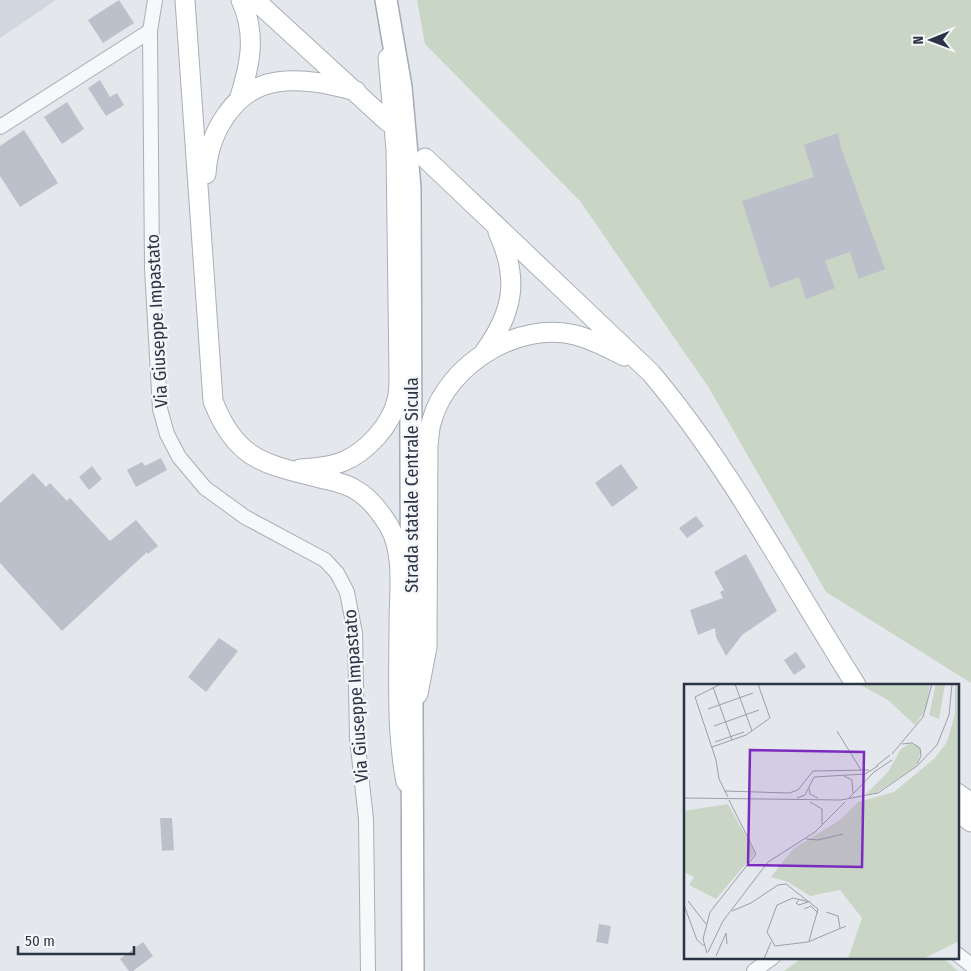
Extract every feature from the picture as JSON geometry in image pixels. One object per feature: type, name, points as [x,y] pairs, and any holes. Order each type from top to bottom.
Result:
[{"type":"main road","points":[[185,0],[203,233],[213,401],[230,436],[246,452],[258,460],[289,471],[342,484],[356,490],[370,501],[390,528],[399,564],[400,748],[413,817]]},
{"type":"main road","points":[[203,233],[206,155],[220,124],[239,100],[249,68],[252,42],[251,28],[241,0]]},
{"type":"main road","points":[[255,0],[388,122]]},
{"type":"main road","points":[[289,471],[342,462],[359,452],[376,437],[389,420],[397,400],[399,376],[397,191],[385,0]]},
{"type":"main road","name":"Strada statale Centrale Sicula","points":[[385,0],[401,87],[410,188],[414,971]]},
{"type":"main road","points":[[239,100],[275,82],[324,83],[356,91]]},
{"type":"main road","points":[[424,158],[651,373],[684,412],[724,472],[855,684]]},
{"type":"main road","points":[[413,723],[427,646],[428,446],[432,419],[446,390],[467,366],[484,352],[499,331],[509,308],[511,283],[507,252],[496,228]]},
{"type":"main road","points":[[484,352],[504,343],[531,336],[574,335],[604,346],[651,373]]},
{"type":"main road","points":[[958,794],[971,804]]},
{"type":"main road","points":[[958,812],[971,822]]},
{"type":"street","name":"Via Giuseppe Impastato","points":[[155,0],[150,31],[152,268],[160,409],[167,434],[179,456],[205,488],[245,517],[325,560],[336,573],[347,592],[355,633],[357,738],[366,819],[368,971]]},
{"type":"street","points":[[0,127],[150,31]]},
{"type":"street","points":[[958,955],[971,965]]},
{"type":"street","points":[[754,971],[772,958]]},
{"type":"shaded area","points":[[0,0],[56,0],[0,38]]},
{"type":"green space","points":[[417,0],[971,0],[971,683],[826,592],[709,388],[580,201],[425,44]]},
{"type":"green space","points":[[802,958],[943,958],[958,971],[784,971]]},
{"type":"building","points":[[119,0],[134,23],[103,43],[88,20]]},
{"type":"building","points":[[100,80],[110,97],[117,93],[124,105],[106,116],[88,88]]},
{"type":"building","points":[[67,102],[84,129],[62,144],[44,117]]},
{"type":"building","points":[[24,130],[58,183],[20,207],[0,176],[0,146]]},
{"type":"building","points":[[838,133],[841,148],[885,269],[859,279],[850,252],[825,261],[835,288],[806,299],[799,277],[770,288],[742,201],[814,177],[804,145]]},
{"type":"building","points":[[161,458],[167,470],[136,487],[127,470],[142,462],[145,466]]},
{"type":"building","points":[[621,464],[638,488],[612,507],[595,483]]},
{"type":"building","points":[[92,466],[102,479],[89,490],[79,477]]},
{"type":"building","points":[[33,473],[46,487],[50,483],[67,501],[70,498],[110,541],[136,520],[158,546],[148,554],[147,552],[62,631],[0,563],[0,503]]},
{"type":"building","points":[[696,516],[704,526],[687,538],[679,528]]},
{"type":"building","points":[[746,554],[777,611],[742,635],[726,656],[716,637],[715,628],[698,635],[690,610],[723,598],[720,592],[724,590],[714,572]]},
{"type":"building","points":[[219,638],[238,651],[206,692],[188,677]]},
{"type":"building","points":[[796,652],[806,667],[794,675],[784,660]]},
{"type":"building","points":[[160,818],[172,818],[174,850],[162,851]]},
{"type":"building","points":[[599,924],[611,926],[608,944],[596,942]]},
{"type":"building","points":[[143,942],[153,956],[133,971],[129,971],[120,959]]}]
